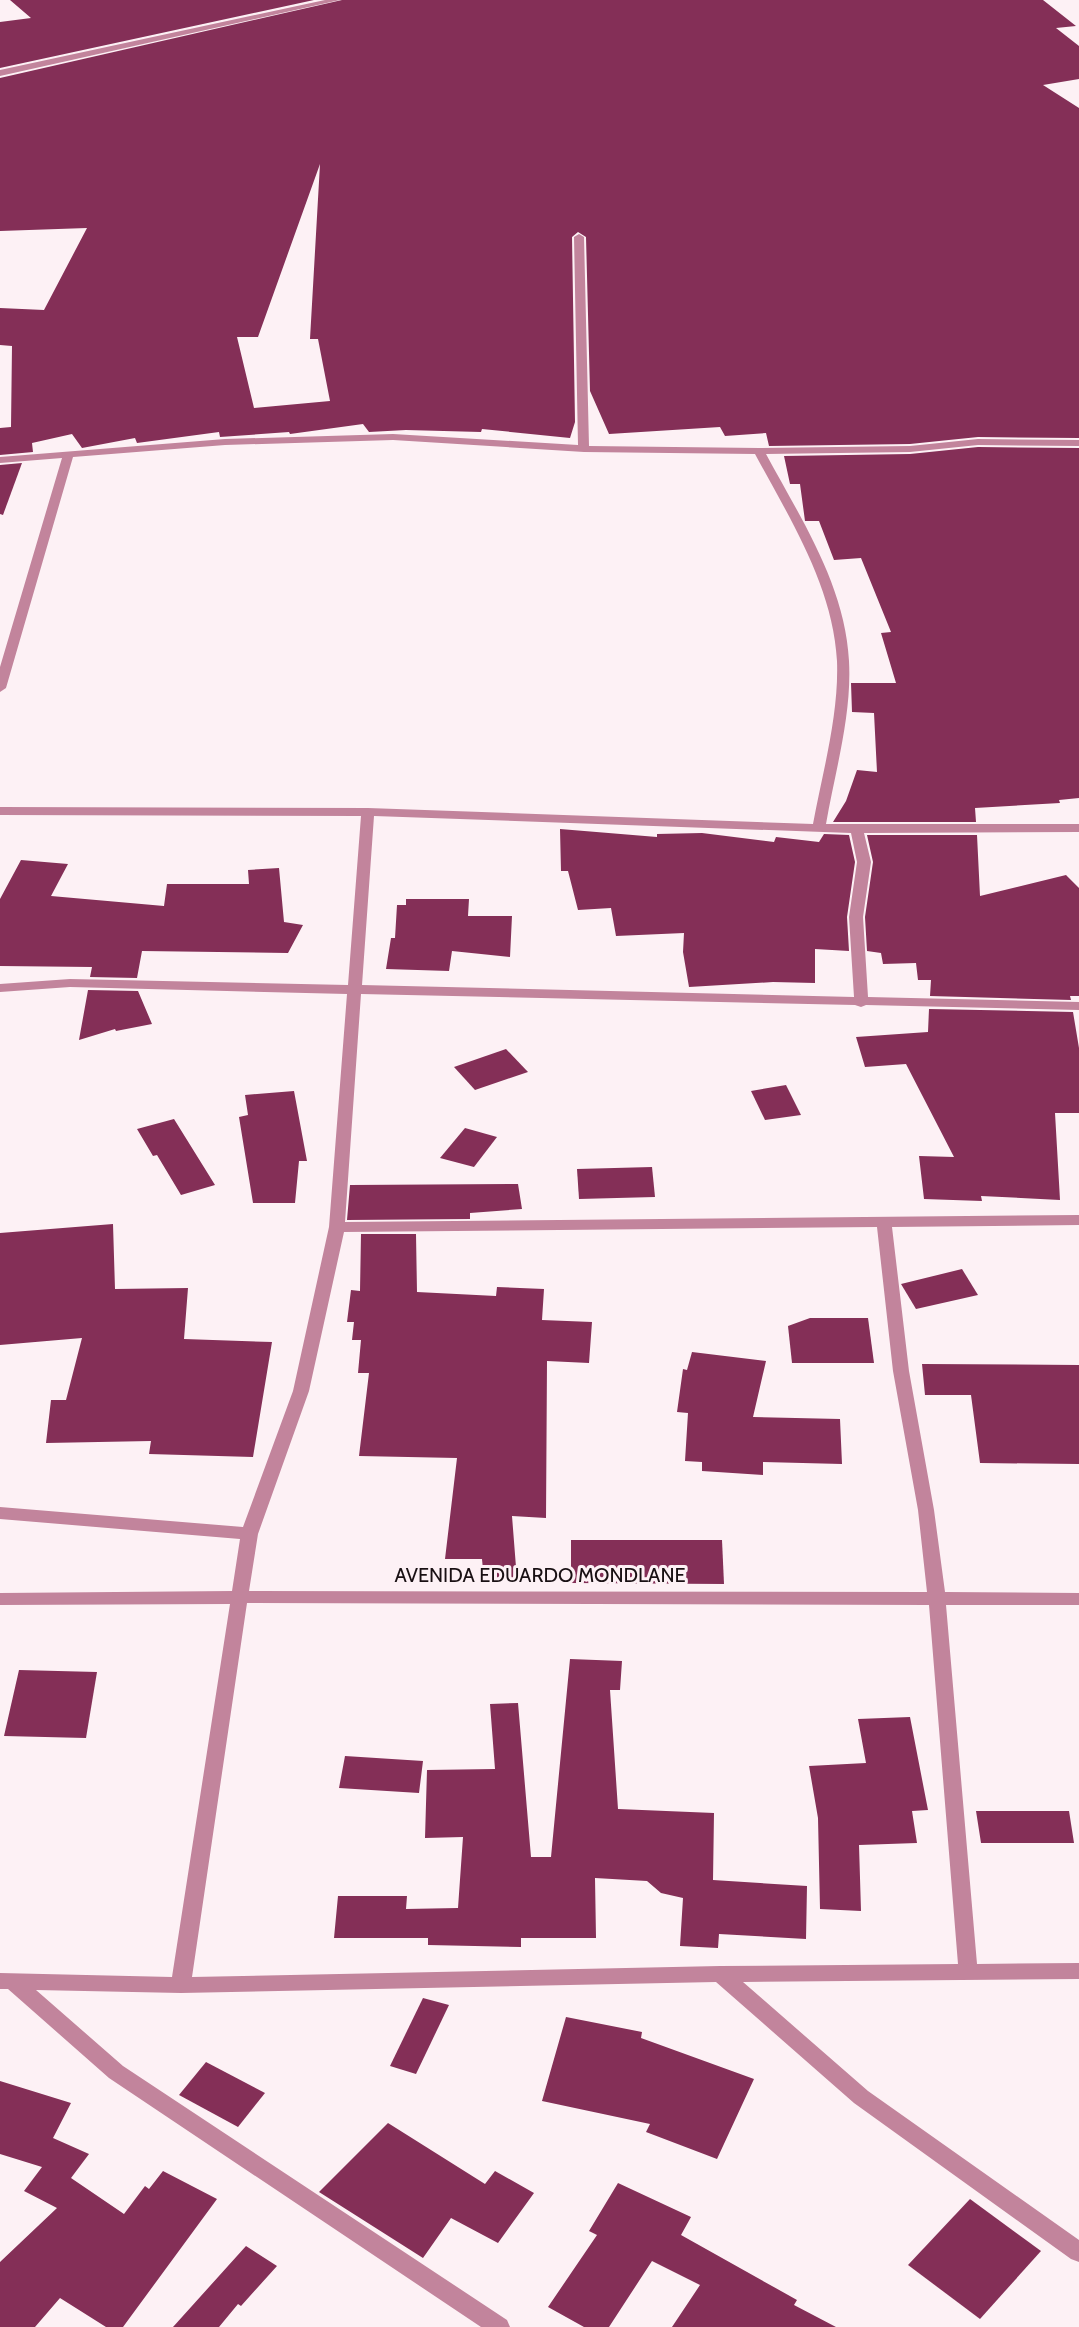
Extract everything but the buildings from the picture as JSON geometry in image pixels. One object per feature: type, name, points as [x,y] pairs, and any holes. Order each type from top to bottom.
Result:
[{"type":"street","points":[[296,0],[307,7]]},
{"type":"street","points":[[0,73],[336,0]]},
{"type":"street","points":[[579,237],[584,448]]},
{"type":"street","points":[[0,460],[225,442],[393,438],[584,448],[759,451],[910,449],[978,442],[1079,443]]},
{"type":"street","points":[[759,451],[830,591],[842,641],[838,708],[828,789],[819,826]]},
{"type":"street","points":[[0,688],[68,455]]},
{"type":"street","points":[[0,811],[368,812],[857,829],[1079,828]]},
{"type":"street","points":[[181,1985],[249,1534],[300,1391],[337,1227],[368,812]]},
{"type":"street","points":[[857,829],[864,862],[856,917],[861,1003]]},
{"type":"street","points":[[0,988],[70,983],[861,1003],[1079,1006]]},
{"type":"street","points":[[337,1227],[884,1220],[1079,1220]]},
{"type":"street","points":[[884,1220],[901,1371],[926,1510],[937,1599],[968,1971]]},
{"type":"street","points":[[0,1512],[249,1534]]},
{"type":"street","name":"AVENIDA EDUARDO MONDLANE","points":[[0,1599],[241,1596],[1079,1599]]},
{"type":"street","points":[[7,1981],[181,1985],[720,1974],[1079,1971]]},
{"type":"street","points":[[720,1974],[861,2097],[1079,2252]]},
{"type":"street","points":[[7,1981],[116,2072],[499,2327]]}]
